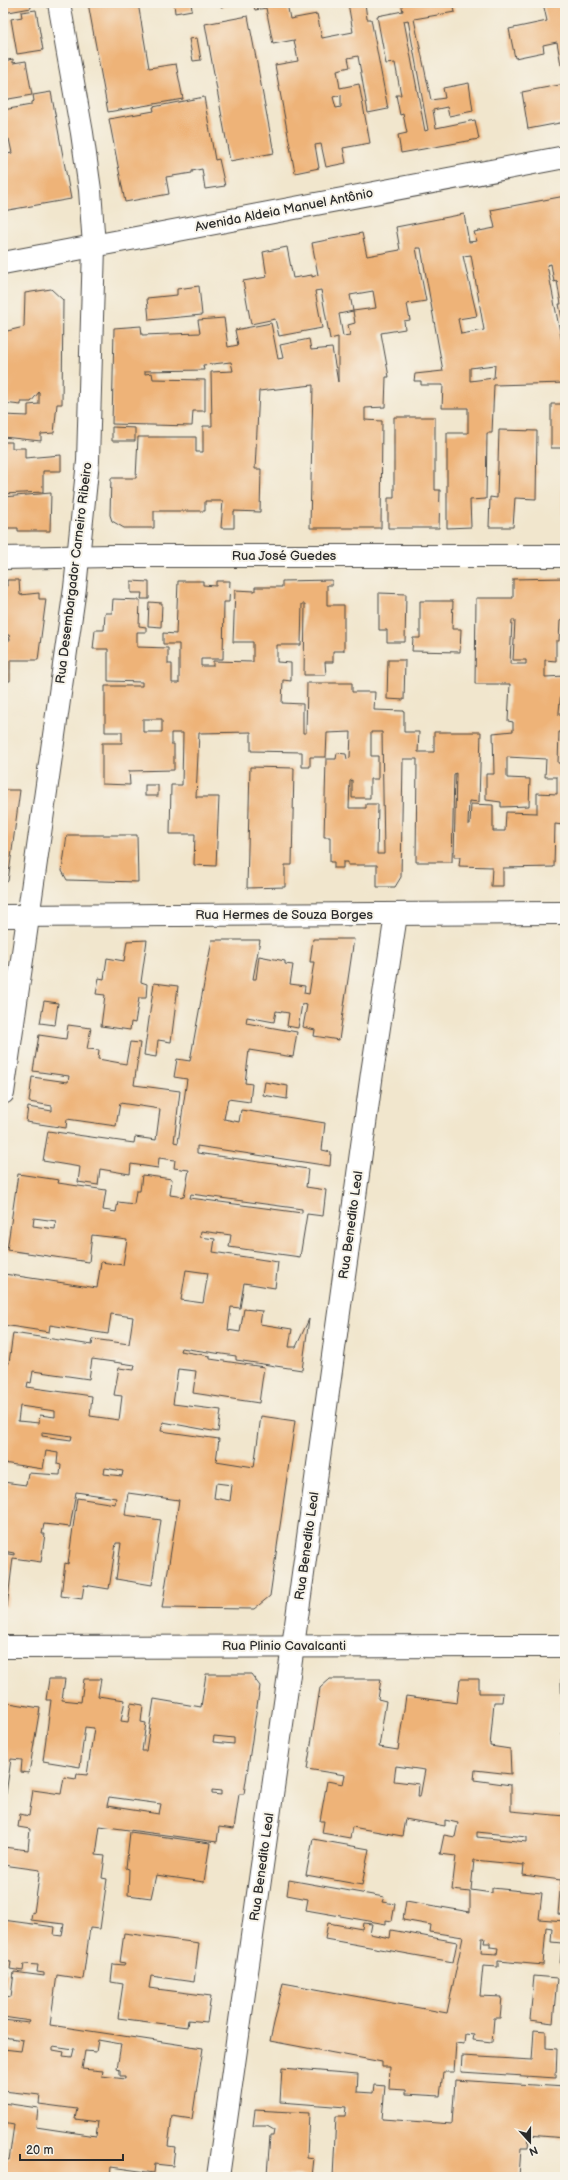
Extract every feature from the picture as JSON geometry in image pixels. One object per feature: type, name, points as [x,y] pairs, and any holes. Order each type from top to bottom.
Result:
[{"type":"street","name":"Rua Desembargador Carneiro Ribeiro","points":[[3,1093],[79,556],[88,461],[94,246],[90,190],[82,133],[59,3]]},
{"type":"street","name":"Avenida Aldeia Manuel Antônio","points":[[3,263],[565,157]]},
{"type":"street","name":"Rua José Guedes","points":[[3,558],[79,556],[565,556]]},
{"type":"street","name":"Rua Hermes de Souza Borges","points":[[3,916],[565,913]]},
{"type":"street","name":"Rua Benedito Leal","points":[[218,2177],[294,1646],[372,1073],[396,915]]},
{"type":"street","name":"Rua Plinio Cavalcanti","points":[[3,1647],[565,1646]]},
{"type":"building","points":[[3,3],[30,3],[31,8],[3,13]]},
{"type":"building","points":[[88,3],[138,3],[149,68],[176,64],[183,99],[108,112]]},
{"type":"building","points":[[174,3],[191,3],[192,10],[175,13]]},
{"type":"building","points":[[221,3],[238,3],[238,4],[221,7]]},
{"type":"building","points":[[253,3],[287,3],[290,19],[317,14],[322,38],[353,32],[348,3],[365,3],[367,19],[371,19],[388,109],[368,113],[358,56],[348,58],[350,67],[337,70],[340,88],[359,84],[370,143],[343,148],[346,163],[326,167],[321,144],[315,145],[319,168],[295,173],[275,65],[298,61],[294,40],[273,44],[266,8],[255,10]],"holes":[[[341,95],[341,107],[336,108],[333,97]]]},
{"type":"building","points":[[401,3],[453,3],[455,12],[414,19],[431,100],[445,98],[443,88],[469,83],[473,111],[449,116],[447,107],[433,110],[436,128],[475,120],[479,139],[401,153],[398,135],[407,133],[403,114],[400,115],[396,95],[401,95],[395,63],[386,64],[377,16],[403,11]],"holes":[[[408,20],[428,130],[425,131],[404,21]]]},
{"type":"building","points":[[543,3],[565,3],[565,64],[561,65],[557,42],[543,45],[544,52],[515,58],[509,29],[547,21]]},
{"type":"building","points":[[36,10],[43,50],[17,54],[11,19],[22,17],[21,12]]},
{"type":"building","points":[[248,16],[274,153],[230,161],[205,24]]},
{"type":"building","points":[[3,30],[7,51],[3,52]]},
{"type":"building","points":[[197,38],[201,60],[193,61],[189,39]]},
{"type":"building","points":[[13,59],[13,63],[26,61],[32,95],[3,100],[3,61]]},
{"type":"building","points":[[565,84],[565,122],[528,129],[522,92]]},
{"type":"building","points":[[51,92],[71,199],[3,211],[3,155],[12,153],[9,139],[3,140],[3,110],[31,105],[31,102],[34,101],[33,95]]},
{"type":"building","points":[[204,97],[215,160],[219,159],[225,186],[205,189],[202,169],[192,171],[192,173],[166,177],[169,194],[125,202],[109,119],[154,111],[153,107]]},
{"type":"building","points":[[565,196],[565,333],[559,304],[561,304],[557,281],[554,282],[551,264],[547,265],[565,358],[565,383],[494,385],[492,433],[487,433],[486,499],[470,500],[471,527],[447,528],[447,433],[468,433],[468,408],[442,408],[443,385],[421,385],[421,381],[414,381],[415,374],[443,371],[421,248],[416,248],[426,301],[407,304],[410,320],[404,321],[405,329],[381,333],[389,377],[386,377],[385,407],[365,408],[365,420],[382,421],[381,528],[310,528],[313,385],[259,391],[255,469],[261,469],[260,512],[234,511],[234,528],[221,528],[223,501],[205,501],[205,511],[154,511],[154,528],[124,528],[112,521],[110,515],[111,478],[136,478],[138,437],[196,437],[196,452],[203,452],[203,426],[212,426],[211,372],[233,371],[231,362],[203,365],[204,370],[145,371],[145,374],[152,373],[153,379],[205,380],[205,411],[193,411],[192,426],[112,424],[114,328],[141,326],[142,335],[200,333],[198,320],[224,318],[228,347],[238,345],[235,330],[271,323],[278,359],[283,358],[280,345],[309,339],[311,350],[332,348],[338,382],[338,337],[330,339],[321,290],[315,291],[322,328],[279,336],[275,319],[251,324],[243,281],[267,277],[263,252],[287,247],[293,278],[312,275],[312,277],[318,275],[312,243],[362,233],[367,256],[400,250],[396,227],[464,214],[469,242],[477,241],[474,232],[495,228],[491,210]],"holes":[[[471,255],[484,330],[461,334],[458,319],[477,316],[463,256]],[[373,291],[376,308],[353,311],[350,295]],[[353,311],[355,323],[348,325],[350,335],[343,336],[339,314]],[[495,365],[494,378],[470,381],[470,368]]]},
{"type":"building","points":[[199,286],[202,315],[149,320],[147,298],[177,295],[177,289]]},
{"type":"building","points":[[51,289],[63,300],[62,404],[57,404],[54,433],[41,434],[41,441],[3,437],[3,415],[28,416],[28,405],[39,404],[39,392],[31,402],[21,402],[21,405],[3,403],[3,332],[24,327],[25,293]]},
{"type":"building","points":[[551,404],[565,404],[565,514],[562,514],[562,448],[551,448]]},
{"type":"building","points":[[394,417],[435,417],[435,490],[440,490],[439,528],[388,528],[388,498],[394,498]]},
{"type":"building","points":[[112,427],[135,428],[135,441],[112,441]]},
{"type":"building","points":[[499,430],[537,431],[536,499],[515,498],[513,527],[489,527],[490,497],[497,498]]},
{"type":"building","points":[[3,442],[12,442],[12,448],[25,448],[25,458],[61,455],[61,471],[43,471],[43,492],[3,494]]},
{"type":"building","points":[[51,493],[50,531],[18,531],[18,528],[3,528],[3,497]]},
{"type":"building","points":[[565,578],[565,618],[560,621],[559,641],[556,641],[556,661],[545,660],[545,677],[565,676],[565,691],[561,691],[559,715],[565,715],[565,732],[559,732],[558,763],[565,764],[565,867],[563,867],[563,825],[555,824],[554,867],[503,868],[503,886],[491,886],[492,867],[459,866],[460,857],[454,857],[456,773],[454,774],[452,862],[416,862],[417,759],[403,759],[401,877],[395,887],[377,887],[377,865],[348,865],[348,862],[343,862],[343,868],[334,868],[334,862],[330,862],[330,837],[324,837],[326,759],[336,759],[337,753],[346,754],[347,759],[350,758],[351,732],[327,733],[326,757],[310,757],[310,767],[302,767],[302,752],[251,751],[251,732],[199,733],[196,797],[219,797],[216,866],[194,865],[195,834],[170,834],[171,785],[182,785],[183,733],[171,733],[171,744],[174,744],[174,770],[129,771],[130,785],[102,784],[102,743],[122,743],[122,732],[105,732],[105,686],[142,686],[142,682],[108,681],[108,649],[93,649],[95,630],[104,630],[105,613],[112,613],[113,599],[140,600],[139,626],[146,627],[146,632],[137,632],[137,647],[168,648],[168,664],[172,664],[172,683],[179,683],[179,644],[163,644],[163,633],[176,634],[178,581],[203,581],[203,585],[216,586],[216,581],[230,581],[229,602],[224,602],[223,659],[201,659],[201,666],[213,666],[213,661],[253,662],[253,642],[233,642],[235,590],[255,591],[255,587],[282,587],[282,581],[332,580],[332,585],[327,585],[327,605],[344,605],[344,651],[333,651],[333,662],[325,662],[326,675],[304,675],[305,604],[302,604],[301,645],[277,645],[277,662],[291,663],[291,681],[283,680],[282,703],[303,704],[303,733],[306,733],[307,683],[352,683],[352,692],[375,692],[374,710],[404,711],[404,732],[419,732],[418,752],[434,752],[434,732],[481,732],[479,802],[469,801],[468,824],[470,824],[471,804],[493,805],[493,831],[505,831],[506,812],[537,813],[537,793],[557,794],[557,777],[545,777],[546,759],[507,757],[507,778],[530,779],[529,806],[501,807],[501,802],[486,800],[486,774],[494,774],[493,733],[513,731],[513,722],[508,721],[510,684],[475,684],[476,598],[513,598],[513,579]],"holes":[[[512,620],[515,620],[513,660],[526,660],[526,664],[510,664]],[[143,719],[162,719],[162,732],[143,732]],[[371,732],[382,732],[384,854],[377,854],[378,804],[366,804],[366,808],[349,808],[350,781],[352,780],[352,798],[370,798],[370,779],[378,779],[378,756],[371,756]]]},
{"type":"building","points":[[7,580],[19,580],[20,595],[39,593],[39,599],[46,599],[38,660],[10,660],[10,681],[3,681],[3,640],[10,640],[9,635],[3,635],[3,587],[7,586]]},
{"type":"building","points":[[131,581],[149,582],[149,599],[141,599],[142,593],[131,593]]},
{"type":"building","points":[[379,593],[406,594],[405,642],[387,642],[387,630],[379,630]]},
{"type":"building","points":[[420,601],[453,601],[452,629],[461,629],[460,652],[412,651],[413,638],[420,638]]},
{"type":"building","points":[[149,602],[162,603],[161,627],[148,626]]},
{"type":"building","points":[[388,660],[405,660],[404,700],[387,699]]},
{"type":"building","points":[[250,767],[294,768],[292,865],[285,865],[285,887],[247,888]]},
{"type":"building","points":[[145,785],[158,785],[158,796],[145,796]]},
{"type":"building","points":[[3,790],[20,790],[8,881],[3,885]]},
{"type":"building","points":[[67,835],[137,835],[138,882],[67,880],[62,871]]},
{"type":"building","points":[[313,939],[354,939],[339,1040],[314,1036],[315,1030],[303,1027],[307,1005],[302,1004],[298,1028],[287,1026],[289,1013],[276,1011],[274,1022],[247,1017],[246,1023],[297,1032],[293,1057],[249,1050],[245,1083],[252,1084],[250,1102],[228,1099],[224,1119],[239,1122],[241,1110],[325,1123],[322,1150],[331,1152],[330,1166],[197,1146],[197,1153],[308,1169],[306,1187],[326,1190],[323,1216],[307,1214],[300,1257],[229,1247],[231,1235],[201,1231],[200,1237],[215,1239],[213,1252],[278,1262],[275,1288],[244,1283],[240,1308],[231,1307],[228,1330],[240,1332],[244,1309],[262,1311],[260,1324],[292,1329],[289,1347],[296,1347],[309,1319],[302,1370],[236,1360],[236,1356],[181,1348],[180,1351],[210,1356],[210,1359],[264,1367],[259,1403],[193,1393],[196,1371],[178,1369],[173,1404],[221,1410],[218,1432],[163,1422],[161,1431],[219,1439],[216,1461],[254,1467],[261,1416],[295,1421],[270,1596],[254,1609],[162,1608],[179,1500],[128,1493],[125,1515],[161,1520],[152,1585],[116,1579],[121,1543],[116,1543],[109,1589],[84,1585],[82,1599],[61,1596],[65,1563],[68,1564],[77,1498],[115,1504],[116,1498],[76,1492],[70,1527],[44,1524],[42,1534],[45,1534],[41,1562],[13,1558],[7,1607],[3,1606],[3,1553],[14,1555],[14,1553],[3,1551],[3,1482],[26,1485],[28,1473],[60,1475],[61,1465],[57,1464],[58,1453],[46,1451],[43,1469],[3,1463],[3,1371],[9,1363],[13,1333],[92,1345],[93,1339],[129,1344],[133,1317],[111,1314],[108,1334],[50,1325],[49,1332],[3,1325],[4,1274],[97,1288],[101,1262],[123,1265],[127,1239],[92,1235],[89,1262],[7,1250],[18,1174],[59,1180],[58,1183],[106,1190],[103,1210],[116,1212],[118,1202],[134,1204],[136,1191],[140,1191],[142,1175],[172,1179],[170,1195],[184,1197],[189,1170],[174,1168],[175,1160],[159,1158],[158,1168],[131,1164],[130,1174],[100,1169],[98,1185],[78,1182],[80,1167],[43,1161],[48,1131],[134,1143],[135,1137],[156,1140],[160,1109],[120,1103],[116,1126],[67,1119],[66,1128],[26,1122],[28,1107],[52,1111],[52,1106],[29,1102],[32,1077],[68,1082],[69,1076],[33,1071],[39,1035],[66,1039],[68,1025],[91,1028],[87,1049],[99,1050],[98,1059],[126,1064],[130,1042],[140,1043],[134,1085],[180,1091],[174,1142],[178,1143],[187,1079],[174,1077],[177,1059],[190,1061],[212,940],[260,940],[253,979],[256,979],[259,956],[285,961],[285,964],[293,965],[290,984],[305,986],[304,993],[309,994],[314,962],[310,962]],"holes":[[[191,1194],[302,1209],[302,1213],[190,1198]],[[34,1218],[56,1221],[55,1229],[33,1226]],[[186,1270],[208,1273],[203,1303],[181,1300]],[[92,1359],[135,1365],[134,1370],[119,1368],[114,1395],[122,1396],[119,1420],[90,1416],[92,1396],[27,1387],[28,1382],[31,1383],[33,1371],[89,1379]],[[20,1406],[55,1411],[55,1417],[40,1415],[39,1423],[18,1421]],[[42,1432],[72,1436],[71,1440],[42,1436]],[[105,1468],[123,1471],[122,1476],[104,1474]],[[216,1483],[232,1485],[230,1501],[214,1498]]]},
{"type":"building","points":[[147,940],[141,982],[147,984],[146,998],[139,998],[135,1023],[131,1022],[130,1030],[101,1026],[105,995],[96,994],[99,978],[104,979],[107,958],[124,961],[127,941]]},
{"type":"building","points":[[154,983],[178,986],[171,1042],[158,1040],[156,1057],[144,1055]]},
{"type":"building","points":[[44,1001],[58,1003],[55,1025],[40,1023]]},
{"type":"building","points":[[265,1082],[288,1086],[287,1099],[263,1095]]},
{"type":"building","points":[[206,1674],[251,1674],[260,1686],[244,1794],[239,1794],[234,1829],[219,1827],[217,1842],[100,1826],[96,1855],[105,1856],[102,1878],[107,1879],[100,1929],[90,1928],[83,1979],[57,1975],[50,2025],[203,2048],[192,2119],[172,2116],[168,2146],[175,2147],[173,2166],[155,2164],[154,2173],[111,2167],[110,2177],[9,2177],[3,2175],[3,2159],[9,2160],[14,2125],[3,2123],[3,2103],[38,2108],[36,2127],[96,2136],[98,2122],[75,2119],[77,2109],[39,2104],[40,2095],[3,2091],[3,2049],[21,2051],[23,2040],[3,2037],[3,2020],[29,2023],[30,2021],[3,2017],[3,1972],[8,1973],[5,1996],[11,1997],[14,1972],[44,1976],[44,1973],[37,1972],[38,1965],[24,1964],[23,1971],[10,1969],[11,1962],[3,1961],[3,1920],[55,1927],[54,1935],[62,1936],[64,1924],[31,1920],[32,1912],[34,1913],[40,1870],[3,1865],[3,1847],[28,1850],[30,1829],[18,1827],[20,1814],[29,1816],[33,1790],[61,1794],[64,1777],[76,1779],[77,1774],[87,1775],[94,1728],[85,1727],[80,1767],[43,1761],[51,1700],[46,1700],[49,1679],[65,1679],[62,1700],[81,1702],[84,1679],[101,1679],[98,1696],[125,1700],[121,1721],[128,1722],[131,1703],[143,1705],[141,1722],[146,1723],[142,1751],[146,1751],[154,1699],[201,1707]],"holes":[[[214,1736],[234,1738],[234,1744],[213,1742]],[[212,1790],[221,1791],[221,1795],[212,1794]],[[109,1797],[161,1804],[159,1814],[107,1806]],[[98,2040],[121,2044],[117,2069],[120,2070],[120,2076],[125,2076],[125,2079],[102,2076],[103,2071],[82,2069],[85,2051],[96,2052]],[[53,2046],[74,2049],[72,2057],[63,2056],[64,2052],[53,2050]]]},
{"type":"building","points":[[330,1679],[381,1679],[378,1699],[386,1701],[379,1747],[398,1750],[406,1696],[457,1703],[460,1679],[479,1679],[479,1693],[503,1693],[502,1702],[494,1702],[490,1746],[510,1749],[511,1774],[475,1770],[474,1780],[511,1785],[511,1811],[565,1816],[565,1915],[558,1914],[561,1880],[523,1875],[524,1865],[474,1860],[471,1890],[492,1893],[492,1888],[542,1893],[539,1919],[565,1921],[565,1965],[560,1964],[562,1943],[551,1942],[552,1928],[546,1927],[543,1965],[498,1961],[498,1967],[483,1966],[480,1996],[502,1997],[500,2018],[494,2018],[492,2042],[473,2040],[474,2035],[465,2034],[464,2044],[456,2043],[454,2072],[443,2072],[440,2096],[406,2094],[406,2090],[389,2089],[390,2067],[382,2067],[382,2062],[270,2041],[283,1983],[447,2013],[463,1937],[430,1932],[431,1925],[403,1920],[406,1901],[470,1912],[470,1892],[452,1890],[456,1856],[440,1854],[444,1835],[455,1837],[458,1823],[445,1820],[445,1826],[405,1819],[402,1836],[352,1827],[350,1838],[322,1833],[324,1821],[320,1821],[327,1781],[343,1784],[345,1775],[307,1769],[320,1688]],"holes":[[[396,1766],[425,1770],[420,1797],[418,1797],[419,1784],[394,1781]],[[477,1832],[527,1837],[527,1842],[477,1837]],[[482,1938],[485,1938],[484,1943],[490,1943],[490,1947],[498,1948],[497,1954],[481,1953]]]},
{"type":"building","points":[[561,1679],[565,1679],[565,1719],[562,1718]]},
{"type":"building","points":[[3,1702],[40,1708],[29,1773],[21,1772],[22,1760],[11,1759],[6,1794],[3,1794]]},
{"type":"building","points":[[562,1734],[565,1735],[565,1808],[564,1808]]},
{"type":"building","points":[[130,1832],[210,1843],[204,1882],[156,1875],[151,1898],[128,1895],[129,1869],[126,1868]]},
{"type":"building","points":[[313,1839],[369,1849],[362,1885],[306,1875]]},
{"type":"building","points":[[289,1880],[384,1897],[382,1902],[395,1904],[392,1921],[386,1920],[386,1924],[306,1910],[308,1899],[287,1895]]},
{"type":"building","points":[[328,1923],[362,1929],[363,1923],[372,1924],[370,1934],[390,1938],[391,1930],[457,1942],[453,1962],[325,1939]]},
{"type":"building","points":[[124,1933],[199,1943],[194,1982],[151,1976],[149,1988],[211,1996],[207,2022],[188,2020],[187,2027],[118,2018],[123,1984],[111,1982],[113,1964],[124,1965],[125,1963],[120,1962]]},
{"type":"building","points":[[534,1976],[557,1978],[553,2023],[530,2020]]},
{"type":"building","points":[[534,2030],[546,2031],[546,2048],[557,2049],[556,2078],[461,2072],[462,2056],[532,2060]]},
{"type":"building","points":[[282,2068],[358,2074],[357,2092],[373,2093],[374,2085],[385,2086],[382,2119],[452,2124],[455,2080],[565,2087],[565,2138],[529,2135],[528,2148],[521,2148],[519,2177],[333,2177],[336,2116],[345,2116],[346,2107],[280,2102]]},
{"type":"building","points":[[255,2110],[309,2113],[307,2157],[314,2158],[312,2177],[267,2174],[270,2136],[273,2136],[274,2130],[267,2126],[253,2126]]}]
